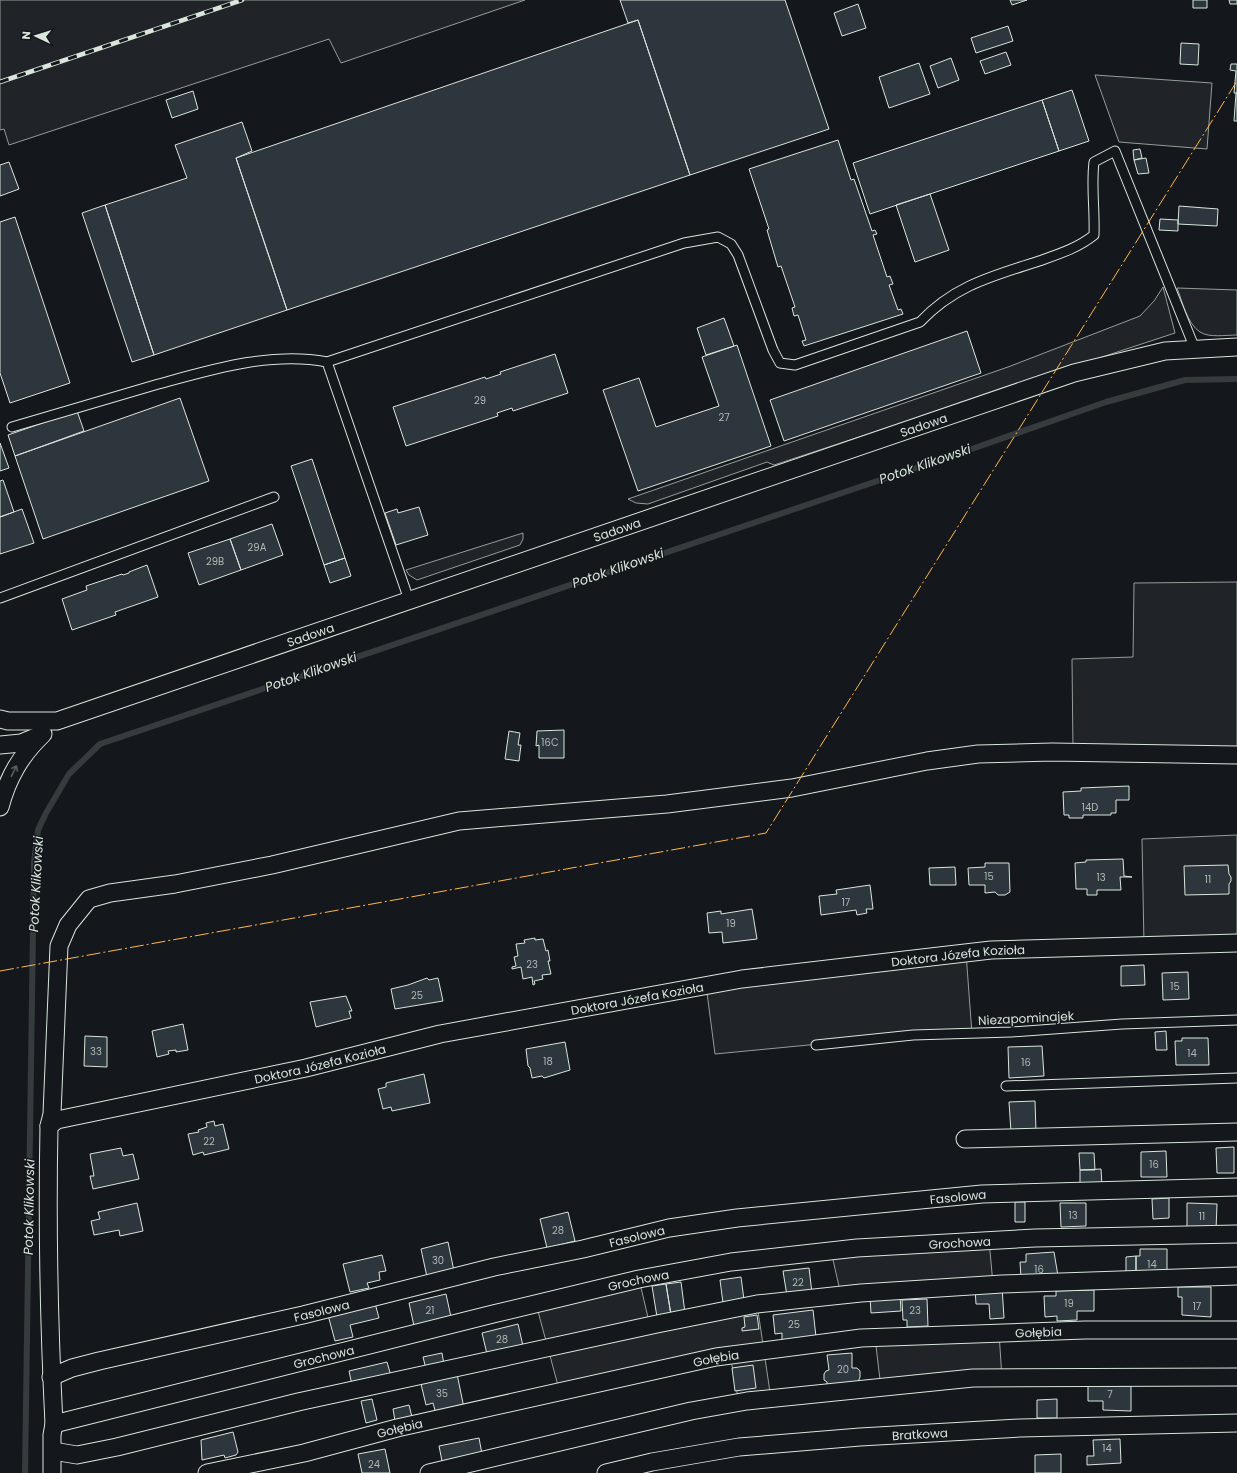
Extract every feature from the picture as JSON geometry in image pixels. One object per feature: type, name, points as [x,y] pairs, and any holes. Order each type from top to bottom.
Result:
[{"type":"street","name":"Sadowa","points":[[3,722],[57,721],[409,600],[666,514],[1074,373],[1165,350],[1237,347]]},
{"type":"street","points":[[0,807],[5,788],[16,765],[30,746],[57,721]]},
{"type":"street","points":[[0,745],[21,743],[43,734]]},
{"type":"street","points":[[52,1473],[52,1435],[54,1424],[48,1316],[47,1224],[49,1126],[52,1114],[59,946],[68,925],[89,898],[110,892],[175,884],[272,866],[459,821],[666,804],[792,788],[927,761],[978,754],[1052,752],[1237,755]]},
{"type":"street","name":"Doktora Józefa Kozioła","points":[[49,1126],[56,1120],[235,1084],[372,1052],[440,1034],[742,979],[991,950],[1237,943]]},
{"type":"street","points":[[965,1139],[1237,1132]]},
{"type":"street","name":"Fasolowa","points":[[51,1378],[72,1368],[99,1361],[303,1315],[494,1267],[583,1249],[669,1228],[737,1218],[982,1194],[1237,1187]]},
{"type":"street","name":"Grochowa","points":[[54,1424],[500,1312],[639,1279],[731,1262],[857,1248],[1035,1238],[1237,1234]]},
{"type":"street","points":[[53,1451],[77,1454],[117,1447],[298,1402],[643,1327],[757,1304],[861,1292],[1002,1284],[1237,1276]]},
{"type":"street","name":"Gołębia","points":[[207,1473],[304,1453],[397,1428],[716,1357],[861,1338],[1085,1330],[1237,1330]]},
{"type":"street","points":[[429,1473],[691,1411],[747,1401],[973,1378],[1237,1377]]},
{"type":"street","name":"Bratkowa","points":[[606,1473],[652,1462],[739,1447],[860,1437],[1020,1428],[1237,1423]]},
{"type":"lane","points":[[12,427],[209,370],[263,360],[307,358],[327,362],[684,243],[718,237],[731,244],[738,255],[780,363],[795,366],[920,322],[935,306],[961,289],[1064,252],[1084,243],[1094,235],[1095,218],[1091,185],[1094,162],[1115,151],[1195,349]]},
{"type":"lane","points":[[327,362],[409,600]]},
{"type":"lane","points":[[0,598],[274,497]]},
{"type":"lane","name":"Niezapominajek","points":[[816,1045],[913,1036],[1011,1032],[1122,1024],[1237,1020]]},
{"type":"lane","points":[[1006,1086],[1237,1078]]},
{"type":"shaded area","points":[[0,0],[525,0],[341,63],[329,39],[9,145],[4,129],[0,130]]},
{"type":"shaded area","points":[[1095,75],[1212,83],[1207,149],[1119,142]]},
{"type":"shaded area","points":[[1163,287],[1175,333],[774,465],[767,462],[648,504],[636,503],[628,499],[1008,367],[1140,316],[1154,301]]},
{"type":"shaded area","points":[[1177,288],[1237,290],[1237,335],[1213,336],[1200,332],[1188,318]]},
{"type":"shaded area","points":[[523,533],[523,539],[520,545],[417,580],[409,575],[406,570]]},
{"type":"shaded area","points":[[1237,582],[1237,755],[1073,753],[1072,659],[1133,657],[1134,583]]},
{"type":"shaded area","points":[[1237,835],[1237,943],[1144,945],[1142,839]]},
{"type":"shaded area","points":[[966,953],[972,1034],[913,1035],[715,1054],[706,985]]},
{"type":"shaded area","points":[[989,1240],[993,1284],[841,1295],[831,1251]]},
{"type":"shaded area","points":[[639,1279],[650,1326],[757,1304],[771,1399],[739,1403],[730,1355],[560,1393],[536,1304]]},
{"type":"shaded area","points":[[999,1333],[1002,1378],[881,1388],[875,1338]]},
{"type":"building","points":[[620,0],[785,0],[829,129],[690,175],[638,20],[628,23]]},
{"type":"building","points":[[1010,0],[1027,0],[1012,5]]},
{"type":"building","points":[[1193,0],[1207,0],[1207,8],[1193,8]]},
{"type":"building","points":[[1229,0],[1237,0],[1237,4],[1230,4]]},
{"type":"building","points":[[858,4],[866,28],[842,36],[834,13]]},
{"type":"building","points":[[638,20],[690,175],[287,310],[236,158]]},
{"type":"building","points":[[1008,26],[1013,41],[976,53],[971,38]]},
{"type":"building","points":[[1181,43],[1199,44],[1198,65],[1180,64]]},
{"type":"building","points":[[1006,52],[1011,65],[985,74],[980,61]]},
{"type":"building","points":[[951,58],[959,80],[938,88],[930,66]]},
{"type":"building","points":[[919,63],[930,94],[889,108],[879,77]]},
{"type":"building","points":[[1231,64],[1237,64],[1237,93],[1234,93],[1236,71],[1230,70]]},
{"type":"building","points":[[1072,90],[1089,141],[1059,151],[1042,100]]},
{"type":"building","points":[[193,91],[198,109],[172,118],[166,100]]},
{"type":"building","points":[[1236,93],[1237,121],[1234,121]]},
{"type":"building","points":[[1042,100],[1059,151],[870,214],[853,163]]},
{"type":"building","points":[[242,122],[252,151],[236,158],[287,310],[154,355],[105,205],[187,178],[175,145]]},
{"type":"building","points":[[838,140],[851,180],[854,179],[872,231],[875,230],[877,234],[873,235],[887,277],[890,276],[893,284],[889,285],[898,310],[901,309],[903,314],[804,346],[802,341],[806,340],[798,315],[794,316],[792,308],[795,307],[781,266],[778,267],[767,230],[769,229],[749,169]]},
{"type":"building","points":[[1140,149],[1142,158],[1134,160],[1133,150]]},
{"type":"building","points":[[1146,158],[1149,173],[1138,174],[1134,160]]},
{"type":"building","points":[[9,162],[19,189],[0,196],[0,165]]},
{"type":"building","points":[[930,194],[949,250],[915,262],[896,205]]},
{"type":"building","points":[[105,205],[154,355],[132,362],[82,213]]},
{"type":"building","points":[[1179,206],[1218,209],[1217,226],[1178,224]]},
{"type":"building","points":[[15,217],[70,383],[10,403],[0,373],[0,222]]},
{"type":"building","points":[[1160,219],[1178,220],[1178,231],[1159,230]]},
{"type":"building","points":[[724,318],[734,346],[706,355],[697,328]]},
{"type":"building","points":[[967,331],[981,373],[784,441],[770,400]]},
{"type":"building","points":[[737,345],[771,446],[638,491],[603,390],[639,378],[656,427],[719,406],[702,357]]},
{"type":"building","points":[[555,354],[568,393],[513,411],[512,408],[497,413],[498,416],[406,446],[393,407],[485,377],[486,379],[501,374],[500,372]]},
{"type":"building","points":[[180,398],[209,481],[43,539],[15,456]]},
{"type":"building","points":[[77,411],[84,431],[15,456],[8,435]]},
{"type":"building","points":[[0,443],[9,468],[0,471]]},
{"type":"building","points":[[312,459],[345,558],[324,565],[291,466]]},
{"type":"building","points":[[3,480],[14,512],[0,517],[0,481]]},
{"type":"building","points":[[419,507],[428,535],[396,545],[385,513],[397,509],[398,513]]},
{"type":"building","points":[[22,509],[34,543],[0,554],[0,517]]},
{"type":"building","points":[[272,524],[283,555],[241,570],[230,539]]},
{"type":"building","points":[[230,539],[241,570],[199,585],[188,553]]},
{"type":"building","points":[[345,558],[351,576],[330,583],[324,565]]},
{"type":"building","points":[[147,565],[158,597],[115,612],[116,615],[72,630],[62,599],[87,590],[86,586],[129,573]]},
{"type":"building","points":[[564,730],[564,758],[539,758],[539,745],[536,746],[537,731]]},
{"type":"building","points":[[509,731],[520,733],[518,745],[521,745],[519,761],[505,759]]},
{"type":"building","points":[[1129,786],[1129,800],[1116,800],[1116,813],[1111,813],[1111,815],[1083,815],[1083,818],[1069,818],[1069,815],[1064,815],[1063,792],[1081,791],[1081,788]]},
{"type":"building","points":[[1123,859],[1124,876],[1132,877],[1120,877],[1121,890],[1097,890],[1097,895],[1087,895],[1087,889],[1076,889],[1075,863],[1086,862],[1086,860]]},
{"type":"building","points":[[985,863],[1009,863],[1010,892],[1005,895],[998,895],[995,892],[985,893],[985,885],[969,885],[968,868],[985,867]]},
{"type":"building","points":[[1228,865],[1229,874],[1231,877],[1229,894],[1185,895],[1184,866]]},
{"type":"building","points":[[955,867],[956,885],[930,885],[929,868]]},
{"type":"building","points":[[870,885],[873,909],[866,909],[867,913],[857,915],[856,910],[821,915],[819,896],[837,894],[836,890]]},
{"type":"building","points":[[752,909],[757,939],[723,943],[722,932],[709,933],[707,913],[721,911],[721,914]]},
{"type":"building","points":[[535,938],[535,940],[543,939],[546,951],[548,950],[550,961],[548,961],[551,974],[542,975],[543,979],[534,981],[535,984],[533,985],[532,977],[523,979],[521,967],[512,969],[512,967],[516,966],[514,957],[518,956],[516,944],[525,943],[524,940]]},
{"type":"building","points":[[1144,965],[1145,985],[1121,986],[1121,966]]},
{"type":"building","points":[[1188,972],[1189,999],[1163,1000],[1162,973]]},
{"type":"building","points":[[427,978],[429,980],[438,978],[443,1001],[395,1009],[391,989]]},
{"type":"building","points":[[346,996],[352,1011],[349,1011],[351,1018],[316,1027],[310,1002]]},
{"type":"building","points":[[183,1024],[188,1050],[176,1052],[176,1050],[168,1051],[169,1054],[157,1057],[152,1031]]},
{"type":"building","points":[[1166,1031],[1167,1050],[1156,1050],[1155,1032]]},
{"type":"building","points":[[85,1036],[107,1037],[107,1067],[84,1066]]},
{"type":"building","points":[[1182,1038],[1208,1038],[1209,1065],[1176,1065],[1175,1041],[1182,1041]]},
{"type":"building","points":[[565,1042],[570,1070],[544,1078],[542,1076],[532,1078],[530,1068],[528,1066],[526,1049]]},
{"type":"building","points":[[1042,1046],[1044,1076],[1009,1078],[1008,1047]]},
{"type":"building","points":[[424,1074],[430,1103],[392,1111],[391,1107],[383,1109],[378,1089],[386,1087],[386,1083]]},
{"type":"building","points":[[1035,1101],[1036,1131],[1011,1132],[1009,1102]]},
{"type":"building","points":[[214,1121],[215,1126],[223,1124],[229,1149],[204,1155],[203,1152],[193,1155],[188,1134],[199,1132],[198,1130],[207,1127],[206,1123]]},
{"type":"building","points":[[1234,1147],[1234,1173],[1217,1173],[1216,1148]]},
{"type":"building","points":[[121,1148],[123,1156],[133,1154],[139,1179],[93,1189],[90,1176],[94,1176],[90,1154]]},
{"type":"building","points":[[1166,1151],[1167,1177],[1141,1177],[1141,1152]]},
{"type":"building","points":[[1079,1153],[1094,1153],[1095,1170],[1080,1170]]},
{"type":"building","points":[[1101,1169],[1102,1186],[1080,1187],[1080,1170]]},
{"type":"building","points":[[1169,1198],[1169,1218],[1153,1219],[1152,1199]]},
{"type":"building","points":[[1015,1202],[1025,1202],[1025,1222],[1015,1222]]},
{"type":"building","points":[[137,1203],[143,1231],[120,1236],[119,1230],[94,1235],[91,1221],[100,1219],[98,1212]]},
{"type":"building","points":[[1060,1203],[1086,1203],[1086,1226],[1061,1227]]},
{"type":"building","points":[[1187,1203],[1217,1204],[1216,1230],[1187,1229]]},
{"type":"building","points":[[568,1212],[575,1241],[547,1248],[540,1219]]},
{"type":"building","points":[[448,1242],[454,1271],[427,1277],[421,1249]]},
{"type":"building","points":[[1140,1249],[1167,1249],[1167,1272],[1136,1273],[1136,1256],[1140,1256]]},
{"type":"building","points":[[1054,1252],[1058,1276],[1021,1278],[1020,1262],[1026,1262],[1026,1254]]},
{"type":"building","points":[[382,1255],[386,1271],[379,1272],[380,1280],[367,1283],[369,1288],[350,1292],[343,1264]]},
{"type":"building","points":[[1136,1256],[1136,1272],[1126,1272],[1126,1257]]},
{"type":"building","points":[[809,1268],[812,1293],[787,1296],[783,1271]]},
{"type":"building","points":[[741,1277],[744,1300],[723,1303],[720,1280]]},
{"type":"building","points":[[681,1282],[685,1313],[671,1315],[666,1284]]},
{"type":"building","points":[[666,1284],[671,1315],[657,1317],[652,1286]]},
{"type":"building","points":[[1002,1287],[1004,1318],[990,1319],[989,1304],[976,1304],[975,1288]]},
{"type":"building","points":[[1178,1287],[1211,1287],[1211,1317],[1182,1315],[1182,1297],[1178,1297]]},
{"type":"building","points":[[1094,1290],[1094,1311],[1077,1311],[1077,1320],[1057,1321],[1057,1316],[1045,1317],[1044,1296],[1056,1296],[1056,1291]]},
{"type":"building","points":[[446,1294],[451,1317],[414,1326],[409,1303]]},
{"type":"building","points":[[900,1295],[901,1311],[871,1313],[870,1297]]},
{"type":"building","points":[[927,1299],[928,1326],[907,1327],[907,1320],[903,1320],[902,1300]]},
{"type":"building","points":[[375,1303],[379,1318],[350,1325],[353,1337],[335,1341],[328,1315]]},
{"type":"building","points":[[813,1310],[816,1337],[782,1340],[782,1333],[775,1334],[773,1315]]},
{"type":"building","points":[[757,1315],[759,1329],[742,1331],[742,1328],[745,1327],[744,1317]]},
{"type":"building","points":[[518,1324],[523,1346],[487,1354],[482,1333]]},
{"type":"building","points":[[442,1353],[444,1365],[426,1369],[423,1357]]},
{"type":"building","points":[[852,1353],[852,1368],[857,1368],[860,1371],[858,1382],[827,1385],[827,1382],[824,1380],[824,1374],[829,1370],[827,1355]]},
{"type":"building","points":[[387,1362],[391,1376],[352,1385],[349,1371]]},
{"type":"building","points":[[753,1365],[756,1388],[735,1391],[732,1368]]},
{"type":"building","points":[[457,1374],[464,1408],[436,1414],[433,1403],[426,1405],[421,1384]]},
{"type":"building","points":[[1088,1386],[1131,1386],[1131,1411],[1103,1410],[1103,1401],[1088,1401]]},
{"type":"building","points":[[372,1399],[377,1420],[366,1423],[361,1401]]},
{"type":"building","points":[[1057,1399],[1057,1418],[1037,1418],[1037,1400]]},
{"type":"building","points":[[409,1405],[412,1417],[395,1421],[393,1409]]},
{"type":"building","points":[[233,1432],[238,1452],[236,1455],[225,1458],[224,1455],[202,1460],[201,1440]]},
{"type":"building","points":[[479,1438],[482,1454],[442,1461],[439,1446]]},
{"type":"building","points":[[1120,1439],[1121,1463],[1087,1465],[1087,1456],[1094,1456],[1093,1440]]},
{"type":"building","points":[[385,1449],[390,1473],[362,1473],[358,1454]]},
{"type":"building","points":[[1061,1454],[1061,1473],[1035,1473],[1035,1455]]},
{"type":"waterway","name":"Potok Klikowski","points":[[25,1473],[34,862],[38,830],[46,813],[69,774],[100,744],[966,451],[1106,402],[1185,380],[1237,379]]},
{"type":"railway","points":[[0,82],[242,0]]},
{"type":"power","points":[[0,971],[766,833],[1237,81]]}]
